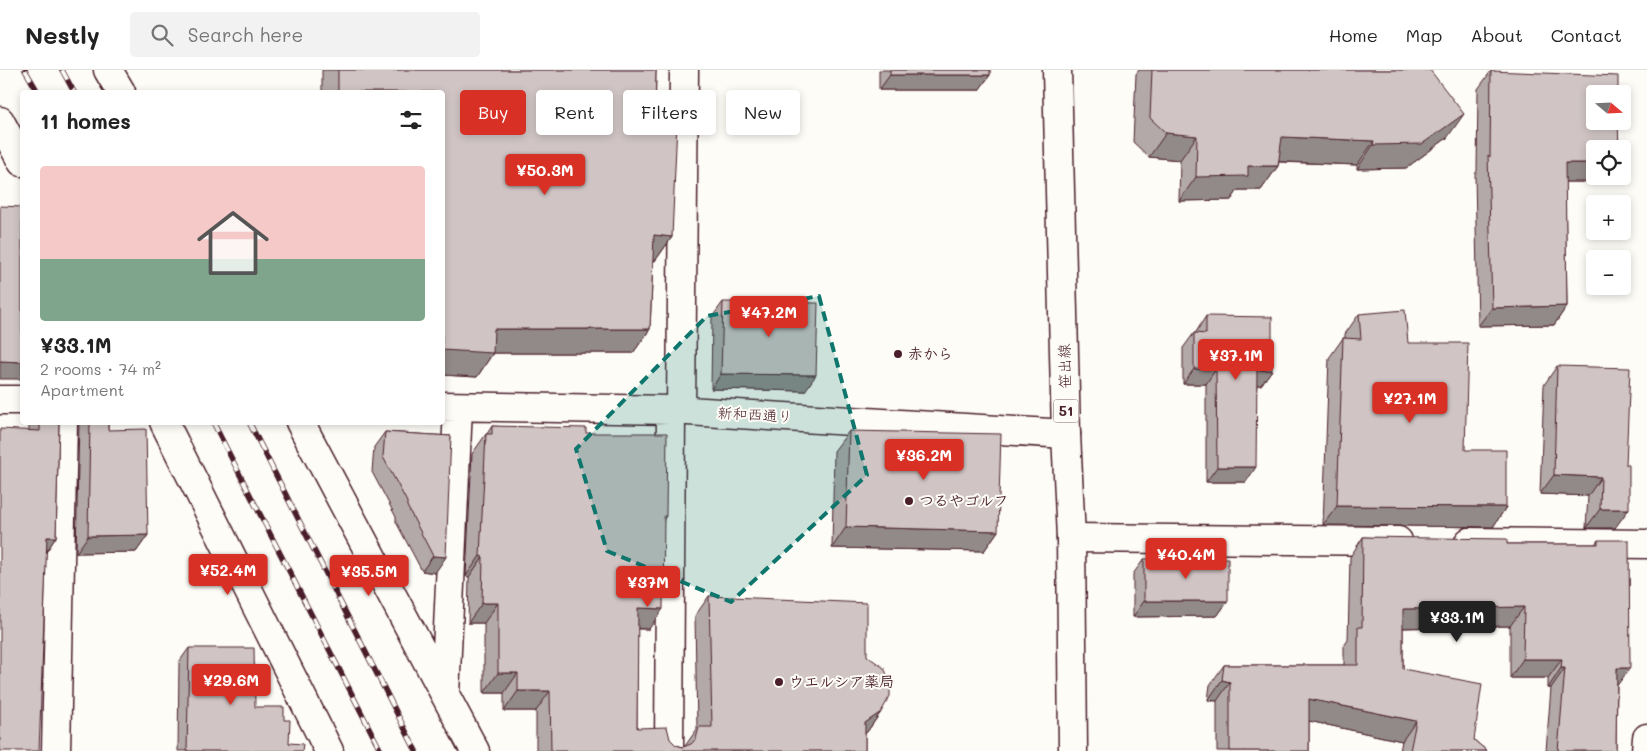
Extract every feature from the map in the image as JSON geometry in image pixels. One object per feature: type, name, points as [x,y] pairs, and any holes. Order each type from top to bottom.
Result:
[{"type":"street","points":[[108,70],[120,90]]},
{"type":"street","points":[[669,751],[684,70]]},
{"type":"street","name":"笹出線","points":[[1057,70],[1066,434],[1071,538],[1073,751]]},
{"type":"street","points":[[0,121],[20,158]]},
{"type":"street","points":[[0,400],[20,400]]},
{"type":"street","points":[[445,695],[450,406]]},
{"type":"street","name":"新和西通り","points":[[450,406],[676,411],[1066,434]]},
{"type":"street","points":[[56,751],[63,425]]},
{"type":"street","points":[[166,425],[330,751]]},
{"type":"street","points":[[302,425],[475,751]]},
{"type":"street","points":[[1071,538],[1419,542]]},
{"type":"street","points":[[1448,542],[1647,544]]},
{"type":"street","points":[[1646,751],[1647,738]]},
{"type":"highlighted area","points":[[819,296],[867,475],[731,602],[607,551],[576,449],[707,316]]},
{"type":"building","points":[[338,70],[656,70],[656,90],[623,90],[623,135],[676,135],[672,237],[654,235],[650,329],[494,329],[493,353],[445,350],[445,90],[338,90]]},
{"type":"building","points":[[890,70],[990,70],[990,75],[890,75]]},
{"type":"building","points":[[1152,70],[1430,70],[1464,114],[1422,144],[1373,145],[1374,141],[1282,137],[1278,166],[1248,166],[1248,176],[1196,177],[1197,136],[1166,133],[1150,118]]},
{"type":"building","points":[[1491,71],[1618,76],[1618,85],[1586,85],[1586,130],[1618,130],[1619,140],[1586,140],[1586,163],[1565,163],[1567,306],[1492,308],[1488,155],[1490,157]]},
{"type":"building","points":[[0,206],[20,207],[20,362],[0,361]]},
{"type":"building","points":[[723,302],[818,303],[816,375],[721,374]]},
{"type":"building","points":[[1405,310],[1408,343],[1468,343],[1465,450],[1506,450],[1506,507],[1337,506],[1343,338],[1361,339],[1359,314]]},
{"type":"building","points":[[1206,316],[1272,317],[1272,370],[1257,370],[1256,467],[1217,467],[1216,369],[1194,369],[1194,333],[1206,334]]},
{"type":"building","points":[[1557,366],[1630,368],[1626,465],[1629,465],[1629,509],[1600,509],[1601,477],[1554,475]]},
{"type":"building","points":[[40,425],[59,425],[56,537],[47,537],[39,751],[0,751],[0,429],[40,431]]},
{"type":"building","points":[[90,425],[108,425],[108,430],[146,429],[148,535],[88,536]]},
{"type":"building","points":[[492,426],[586,428],[586,433],[667,433],[663,609],[638,608],[637,728],[667,727],[670,739],[676,745],[683,747],[691,744],[696,739],[699,727],[712,727],[709,596],[867,603],[867,656],[884,668],[890,681],[890,696],[881,712],[865,723],[865,751],[551,751],[550,691],[518,691],[518,673],[498,673],[498,603],[482,603],[483,557],[480,556],[486,434],[492,434]]},
{"type":"building","name":"つるやゴルフ","points":[[849,431],[1001,434],[998,531],[846,527]]},
{"type":"building","points":[[385,432],[451,436],[446,557],[433,556],[383,457]]},
{"type":"building","points":[[1363,537],[1507,539],[1507,544],[1598,544],[1598,540],[1629,540],[1630,668],[1617,668],[1616,751],[1558,751],[1565,668],[1561,668],[1562,659],[1523,659],[1524,607],[1403,609],[1403,669],[1482,684],[1474,740],[1487,751],[1410,751],[1416,721],[1309,699],[1309,751],[1230,751],[1230,682],[1222,680],[1224,665],[1358,665],[1358,627],[1362,627]]},
{"type":"building","points":[[1228,558],[1228,601],[1144,601],[1144,559]]},
{"type":"building","points":[[189,648],[254,648],[255,707],[284,707],[284,720],[290,720],[289,743],[303,744],[302,751],[187,751]]},
{"type":"railway","points":[[25,70],[37,90]]},
{"type":"railway","points":[[62,70],[73,90]]},
{"type":"railway","points":[[215,425],[381,751]]},
{"type":"railway","points":[[251,425],[416,751]]},
{"type":"place","name":"赤から","points":[[898,354]]},
{"type":"place","name":"つるやゴルフ","points":[[909,501]]},
{"type":"place","name":"ウエルシア薬局","points":[[779,682]]}]
